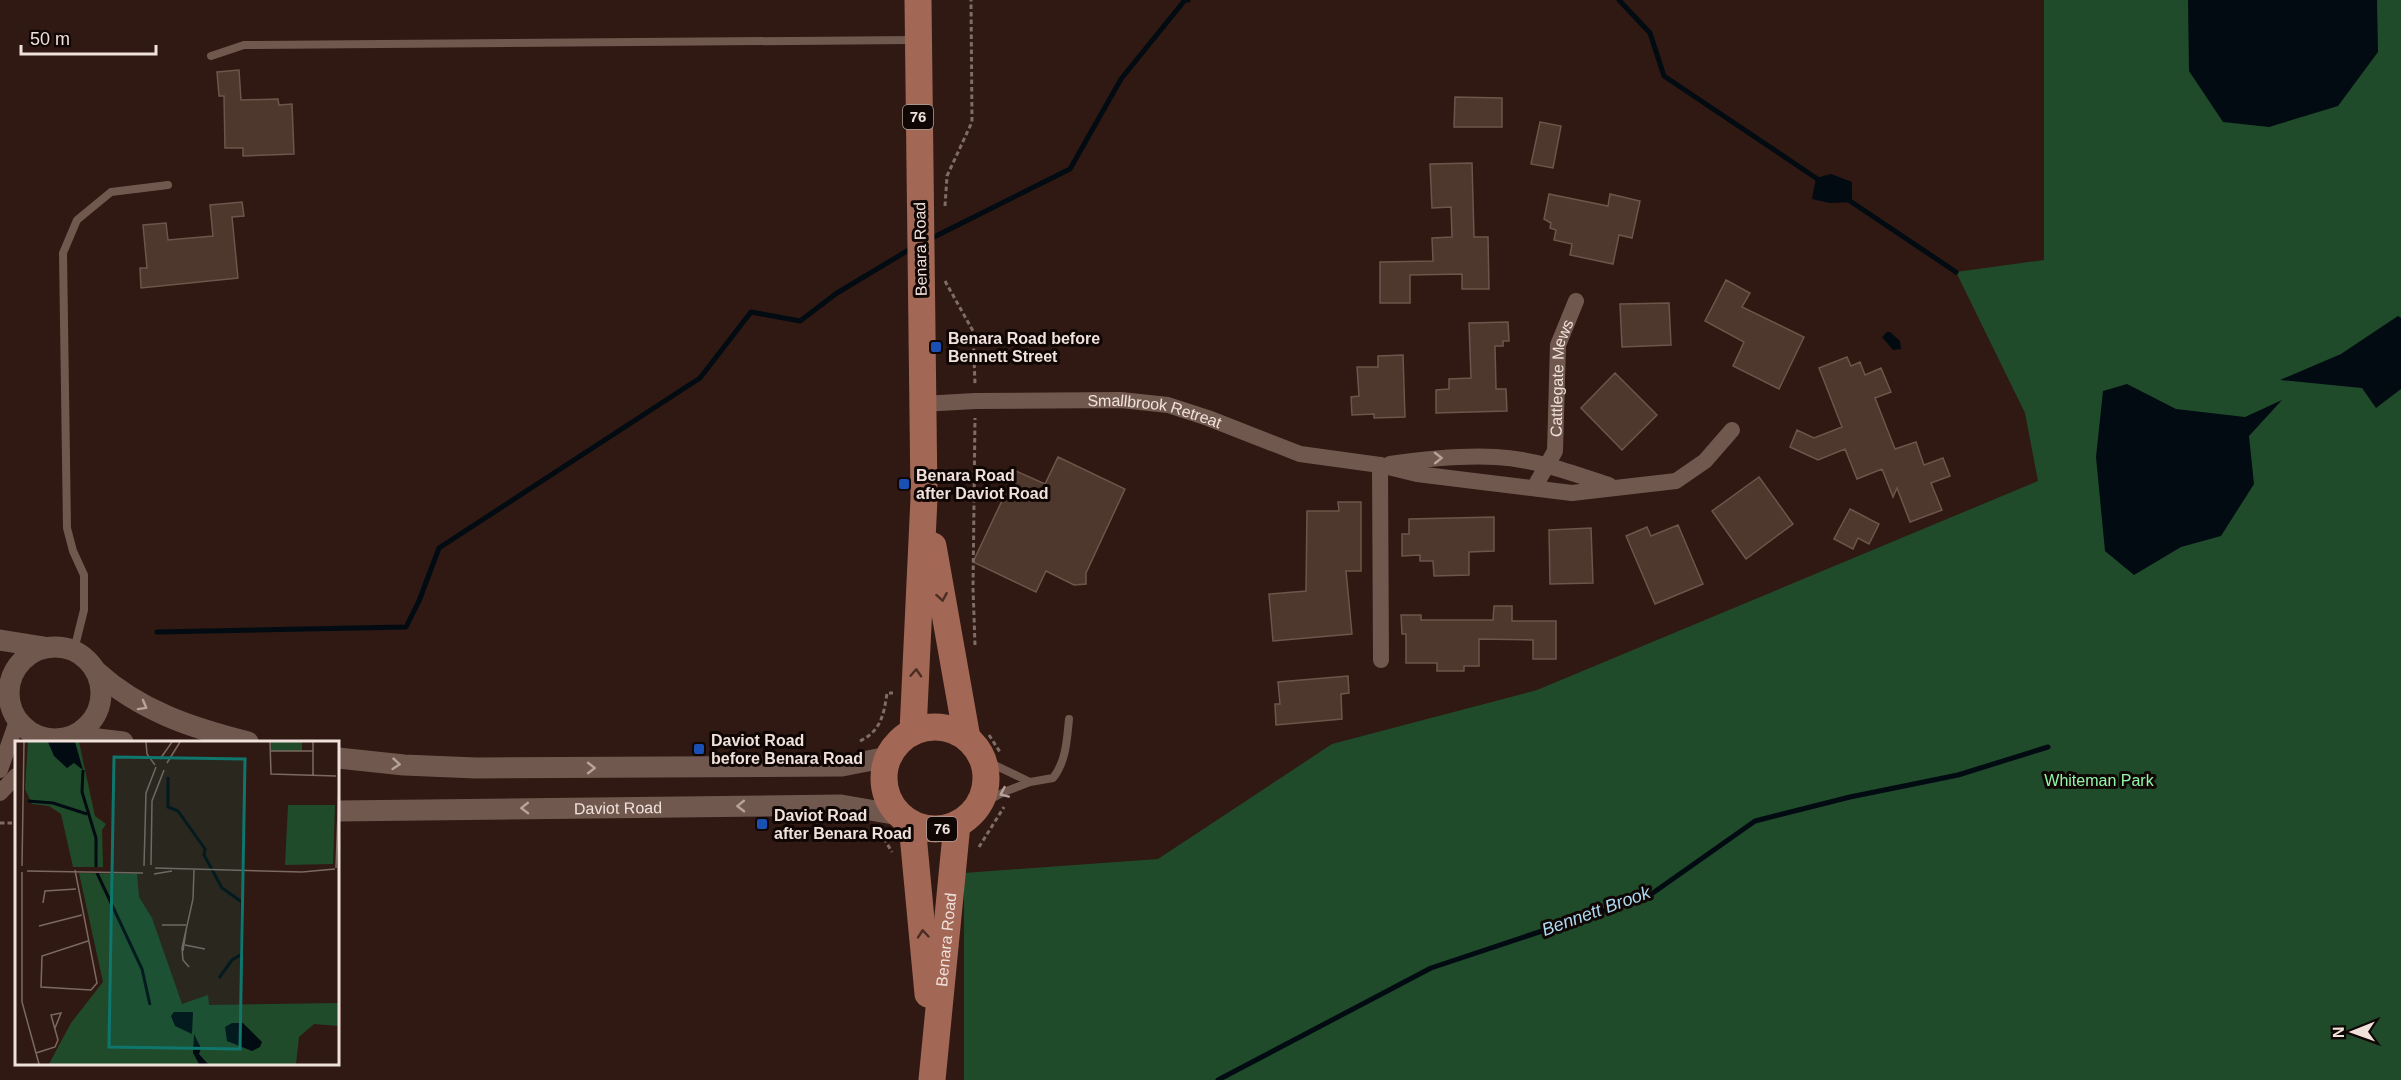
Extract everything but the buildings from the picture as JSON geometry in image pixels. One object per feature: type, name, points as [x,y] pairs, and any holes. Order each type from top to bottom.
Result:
[{"type":"main road","name":"Benara Road","points":[[913,731],[924,498],[918,0]]},
{"type":"main road","name":"Benara Road","points":[[924,498],[975,749]]},
{"type":"main road","points":[[888,757],[894,746],[913,731],[927,727],[941,727],[955,731],[975,749]]},
{"type":"main road","name":"76","points":[[888,757],[884,772],[884,788],[896,822],[927,829],[942,829],[957,824],[978,806],[984,791],[986,775],[975,749]]},
{"type":"main road","name":"Benara Road","points":[[896,822],[933,1068]]},
{"type":"main road","name":"Benara Road","points":[[933,1068],[957,824]]},
{"type":"street","name":"Cattlegate Mews","points":[[1534,488],[1555,451],[1558,345],[1576,301]]},
{"type":"street","name":"Smallbrook Retreat","points":[[922,404],[975,401],[1121,400],[1168,405],[1300,454],[1380,465],[1417,474],[1572,493],[1676,481],[1705,461],[1732,430]]},
{"type":"street","name":"Smallbrook Retreat","points":[[1380,465],[1424,459],[1497,457],[1547,466],[1612,487]]},
{"type":"street","points":[[1380,465],[1381,660]]},
{"type":"street","points":[[0,640],[44,647],[60,646],[74,650],[87,659],[96,671],[120,691],[152,710],[186,724],[245,741]]},
{"type":"street","points":[[0,770],[9,709],[8,692],[15,670],[30,653],[44,647]]},
{"type":"street","points":[[61,739],[86,728],[95,716],[100,701],[101,686],[96,671]]},
{"type":"street","points":[[9,709],[35,735],[102,741]]},
{"type":"street","points":[[339,758],[404,765],[488,768],[842,766],[888,757]]},
{"type":"street","points":[[0,792],[15,777]]},
{"type":"street","name":"Daviot Road","points":[[339,811],[841,805],[896,822]]},
{"type":"lane","points":[[211,56],[244,45],[917,40]]},
{"type":"lane","points":[[74,650],[84,610],[85,591],[84,576],[73,551],[67,528],[63,254],[77,220],[111,192],[168,185]]},
{"type":"lane","points":[[978,806],[1004,792],[1030,782],[1053,778],[1059,771],[1064,757],[1069,719]]},
{"type":"lane","points":[[975,749],[1030,782]]},
{"type":"path","points":[[945,212],[947,176],[972,122],[971,0]]},
{"type":"path","points":[[859,742],[867,738],[883,719],[887,693],[915,692]]},
{"type":"path","points":[[893,854],[896,822]]},
{"type":"path","points":[[0,824],[15,823]]},
{"type":"green space","name":"Whiteman Park","points":[[2044,0],[2401,0],[2401,1080],[964,1080],[964,873],[1158,859],[1332,744],[1537,690],[2038,481],[2025,413],[1956,272],[2044,260]]},
{"type":"shaded area","points":[[2188,0],[2377,0],[2378,52],[2338,106],[2269,127],[2223,122],[2189,71]]},
{"type":"shaded area","points":[[1831,174],[1852,182],[1852,202],[1830,203],[1812,199],[1816,178]]},
{"type":"shaded area","points":[[2398,316],[2401,318],[2401,389],[2376,408],[2362,388],[2280,380],[2341,354]]},
{"type":"shaded area","points":[[1887,332],[1900,341],[1901,349],[1893,350],[1882,337]]},
{"type":"shaded area","points":[[2127,384],[2176,409],[2245,417],[2282,400],[2249,436],[2254,484],[2221,536],[2181,547],[2134,575],[2105,551],[2096,457],[2103,391]]},
{"type":"waterway","points":[[928,240],[1070,169],[1121,79],[1185,0],[1188,0]]},
{"type":"waterway","points":[[1619,0],[1650,33],[1664,76],[1822,182]]},
{"type":"waterway","points":[[1847,199],[1956,272]]},
{"type":"waterway","points":[[157,632],[406,627],[419,601],[439,548],[700,378],[751,312],[800,321],[837,293],[912,248]]},
{"type":"waterway","name":"Bennett Brook","points":[[1218,1080],[1431,968],[1650,895],[1755,821],[1850,797],[1958,775],[2048,747]]},
{"type":"place","name":"Benara Road before Bennett Street","points":[[936,347]]},
{"type":"place","name":"Benara Road after Daviot Road","points":[[904,484]]},
{"type":"place","name":"Daviot Road before Benara Road","points":[[699,749]]},
{"type":"place","name":"Daviot Road after Benara Road","points":[[762,824]]}]
